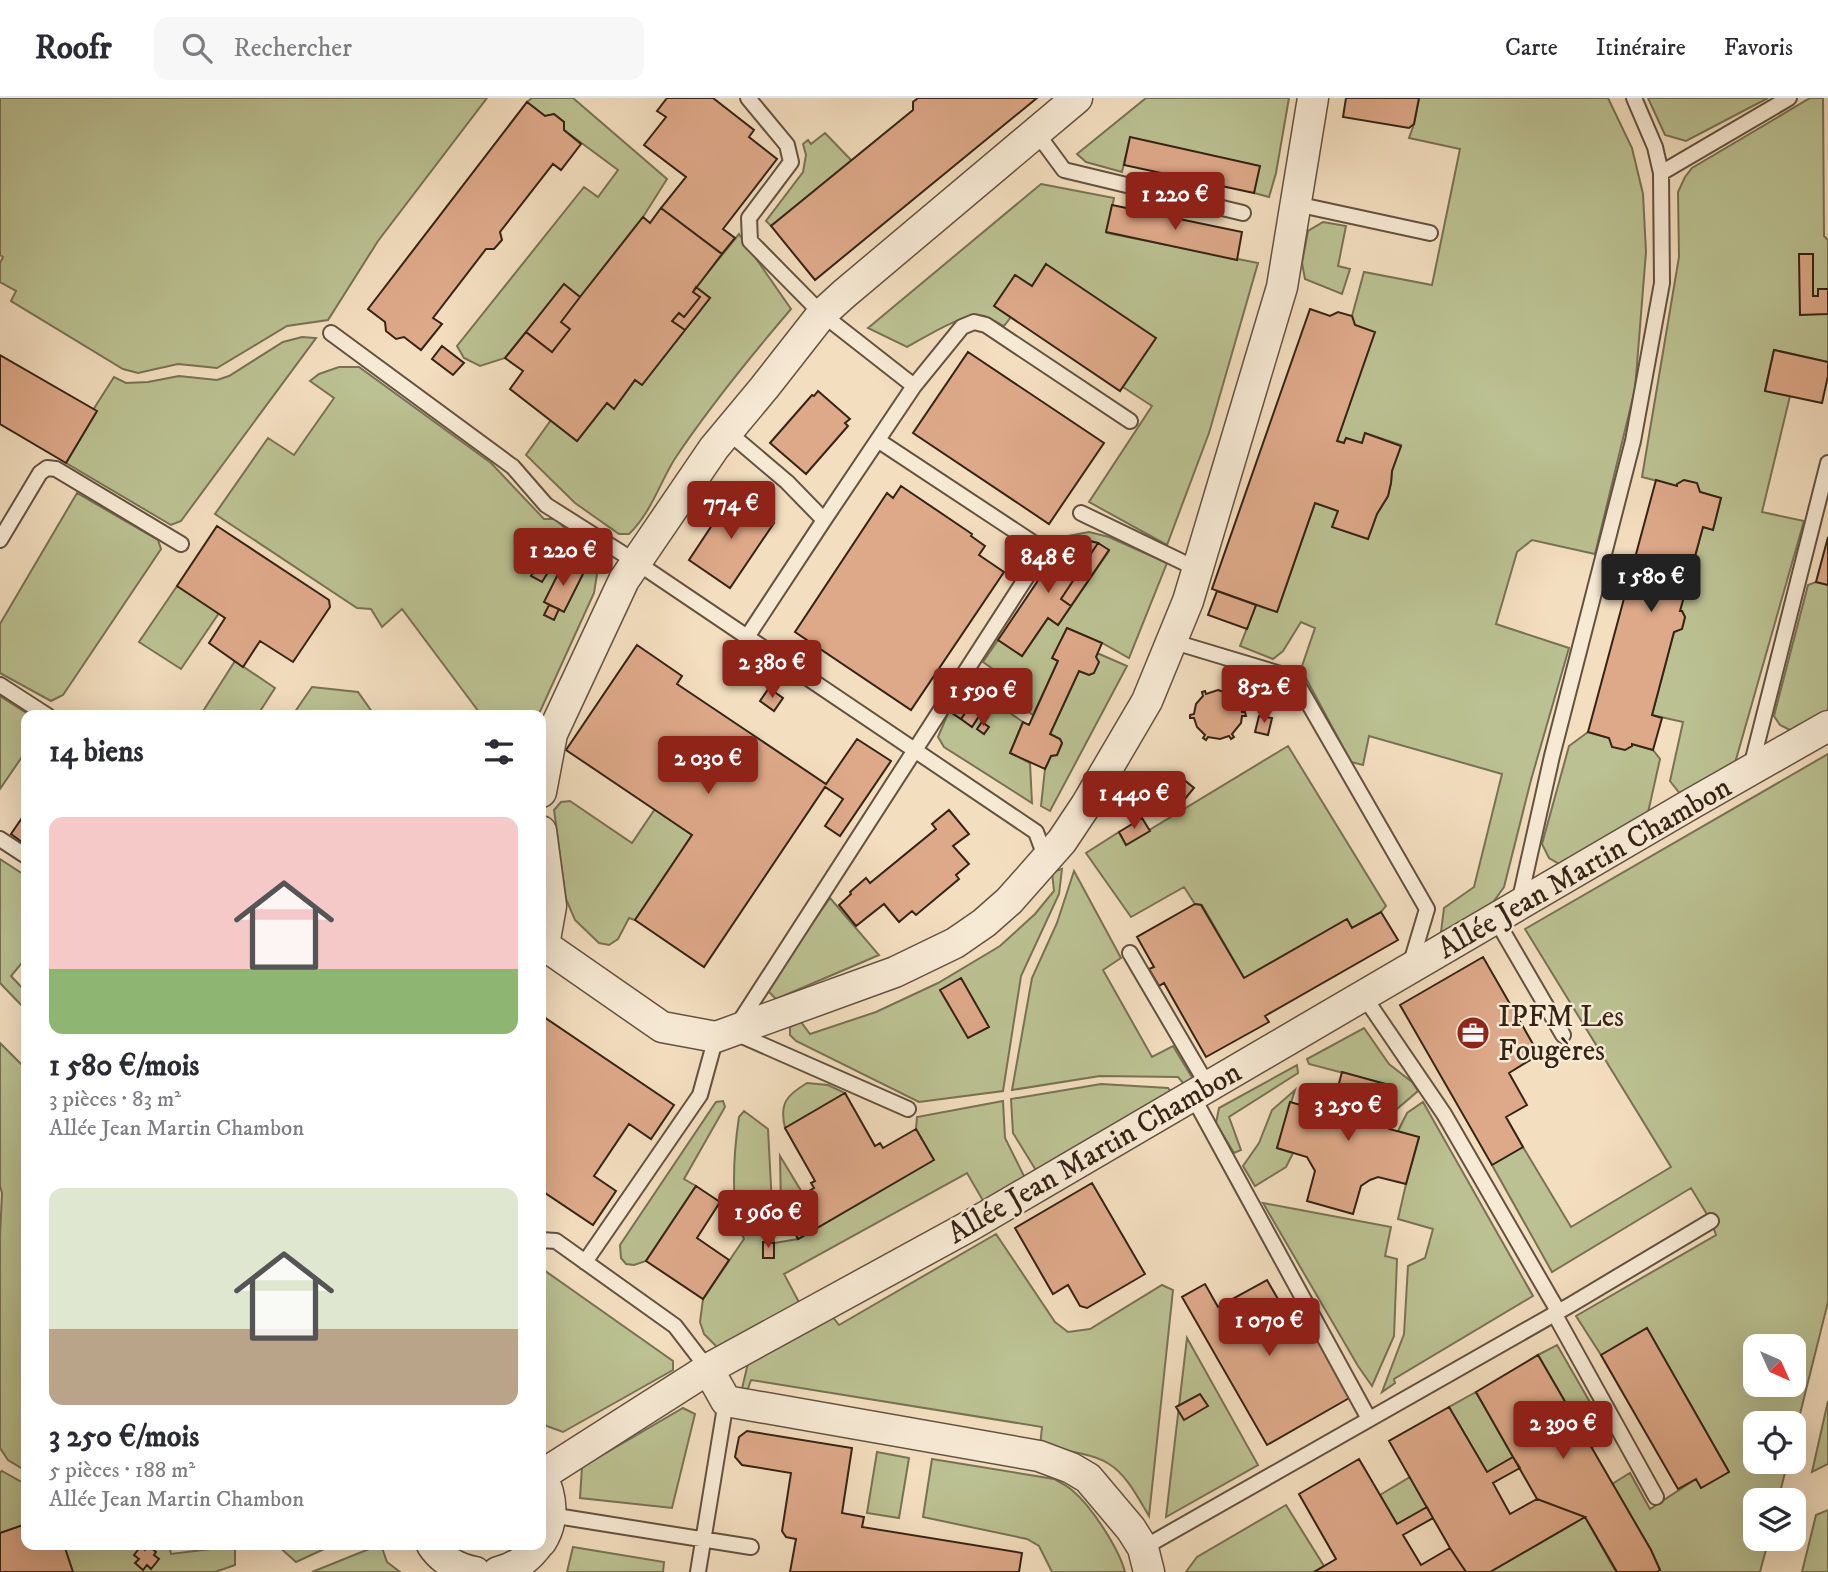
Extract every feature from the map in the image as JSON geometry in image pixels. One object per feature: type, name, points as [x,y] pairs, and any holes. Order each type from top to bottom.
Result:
[{"type":"street","points":[[546,766],[552,734],[624,580],[715,447],[822,314],[1077,98]]},
{"type":"street","points":[[546,950],[662,1027],[725,1035],[895,972],[955,943],[1009,901],[1062,841],[1086,805],[1147,701],[1188,601],[1282,287],[1313,98]]},
{"type":"street","name":"Allée Jean Martin Chambon","points":[[546,1471],[708,1369],[973,1224],[1828,726]]},
{"type":"street","points":[[546,868],[551,906],[546,932]]},
{"type":"street","points":[[708,1369],[726,1401],[1039,1456],[1071,1468],[1088,1478],[1131,1529],[1146,1560]]},
{"type":"street","points":[[546,1486],[550,1496],[546,1518]]},
{"type":"street","points":[[437,1550],[449,1562],[475,1572]]},
{"type":"street","points":[[498,1572],[516,1566],[536,1550]]},
{"type":"lane","points":[[748,98],[787,145],[791,162],[749,219],[750,241],[822,314],[914,386]]},
{"type":"lane","points":[[1563,1035],[1507,911],[1552,757],[1633,441],[1662,283],[1661,173],[1655,147],[1634,98]]},
{"type":"lane","points":[[1661,173],[1789,98]]},
{"type":"lane","points":[[1036,132],[1064,170],[1243,213]]},
{"type":"lane","points":[[1296,204],[1430,233]]},
{"type":"lane","points":[[747,638],[914,386],[961,327],[974,322],[986,325],[1130,421]]},
{"type":"lane","points":[[331,333],[513,467],[546,505],[636,562],[1036,832],[1046,859]]},
{"type":"lane","points":[[728,432],[787,482],[824,520]]},
{"type":"lane","points":[[585,1262],[700,1095],[725,1035],[915,751],[1044,550],[879,441]]},
{"type":"lane","points":[[1750,770],[1828,463]]},
{"type":"lane","points":[[0,540],[40,473],[47,468],[56,469],[181,544]]},
{"type":"lane","points":[[1081,513],[1197,569]]},
{"type":"lane","points":[[1171,642],[1294,678],[1427,909],[1410,968]]},
{"type":"lane","points":[[0,685],[39,710]]},
{"type":"lane","points":[[0,839],[21,853]]},
{"type":"lane","points":[[1130,953],[1369,1419]]},
{"type":"lane","points":[[1363,995],[1444,1114],[1556,1312],[1656,1497]]},
{"type":"lane","points":[[725,1035],[908,1109]]},
{"type":"lane","points":[[1146,1560],[1369,1419],[1711,1221]]},
{"type":"lane","points":[[546,1240],[556,1241],[675,1326],[708,1369]]},
{"type":"lane","points":[[698,1572],[726,1401]]},
{"type":"lane","points":[[546,1546],[704,1539],[751,1546]]},
{"type":"green space","points":[[0,98],[487,98],[378,241],[328,320],[287,326],[217,368],[178,364],[138,373],[123,369],[11,301],[16,291],[0,282],[0,263],[3,257],[0,255]]},
{"type":"green space","points":[[532,98],[573,98],[667,179],[643,217],[580,297],[564,285],[505,358],[480,366],[464,358],[457,346],[584,187],[598,197],[618,170],[564,130],[564,122],[554,114],[545,116],[527,102]]},
{"type":"green space","points":[[1146,98],[1289,98],[1276,173],[1269,197],[1254,193],[1259,166],[1130,138],[1122,172],[1086,162],[1077,154]]},
{"type":"green space","points":[[1419,98],[1608,98],[1632,148],[1643,194],[1646,252],[1635,389],[1595,554],[1532,540],[1517,552],[1496,624],[1569,648],[1504,887],[1489,908],[1468,922],[1441,932],[1444,908],[1474,887],[1502,774],[1369,736],[1363,765],[1351,762],[1301,669],[1315,628],[1301,622],[1283,651],[1273,659],[1240,646],[1256,605],[1277,612],[1315,503],[1338,511],[1333,527],[1368,539],[1377,514],[1388,496],[1392,471],[1401,445],[1365,433],[1362,443],[1346,438],[1344,443],[1337,441],[1374,332],[1355,325],[1352,316],[1364,272],[1432,285],[1460,149],[1409,138]]},
{"type":"green space","points":[[1648,98],[1768,98],[1686,141],[1665,135]]},
{"type":"green space","points":[[1810,98],[1823,98],[1824,236],[1828,240],[1828,362],[1774,350],[1765,390],[1790,396],[1762,512],[1804,521],[1735,763],[1681,795],[1670,781],[1683,722],[1652,715],[1674,632],[1682,628],[1685,617],[1680,611],[1703,527],[1713,529],[1721,498],[1700,492],[1696,483],[1684,480],[1677,486],[1642,477],[1679,257],[1678,192],[1692,168]]},
{"type":"green space","points":[[825,133],[852,161],[771,226],[766,221],[803,172],[806,155],[803,144],[808,140],[811,144]]},
{"type":"green space","points":[[1041,184],[1114,198],[1107,233],[1258,263],[1209,433],[1167,545],[1089,502],[1152,406],[1123,387],[1046,264],[1032,286],[1015,275],[995,306],[1011,317],[1004,326],[984,316],[966,317],[907,347],[868,328]]},
{"type":"green space","points":[[1323,222],[1346,226],[1338,266],[1350,269],[1342,294],[1305,279],[1302,263],[1308,231]]},
{"type":"green space","points":[[739,234],[791,309],[687,440],[636,526],[629,534],[619,534],[575,503],[526,455],[551,420],[577,441],[607,403],[614,408],[635,380],[642,385],[710,298],[696,287]]},
{"type":"green space","points":[[302,337],[316,338],[181,521],[171,525],[66,463],[96,412],[93,410],[114,377],[126,383],[179,376],[217,380],[229,376],[283,342]]},
{"type":"green space","points":[[339,367],[359,367],[491,463],[544,519],[556,519],[589,554],[597,574],[594,593],[541,710],[478,710],[402,609],[382,627],[371,609],[357,608],[215,514],[268,438],[294,455],[334,398],[310,381],[319,374]]},
{"type":"green space","points":[[77,493],[158,540],[161,549],[63,695],[51,701],[0,673],[0,624]]},
{"type":"green space","points":[[1089,532],[1109,537],[1167,563],[1129,658],[1067,628],[1053,658],[1058,661],[1033,715],[999,692],[1007,679],[983,662],[998,640],[1022,656],[1048,618],[1058,625],[1109,551],[1098,543],[1068,536]]},
{"type":"green space","points":[[1816,582],[1828,585],[1828,713],[1794,732],[1780,725],[1774,716],[1808,585]]},
{"type":"green space","points":[[177,586],[219,613],[181,669],[139,642]]},
{"type":"green space","points":[[1097,653],[1127,666],[1050,811],[1041,806],[1045,769],[1051,756],[1057,755],[1062,744],[1060,739],[1050,734],[1079,671],[1089,675],[1093,673],[1098,662]]},
{"type":"green space","points":[[235,661],[275,688],[261,710],[204,710]]},
{"type":"green space","points":[[312,687],[358,692],[371,710],[296,710]]},
{"type":"green space","points":[[0,696],[22,710],[21,758],[0,789]]},
{"type":"green space","points":[[990,699],[1023,722],[1010,753],[1030,763],[1032,803],[944,747],[938,737],[949,711],[972,726]]},
{"type":"green space","points":[[1588,732],[1609,738],[1613,747],[1632,744],[1653,750],[1660,759],[1647,817],[1561,865],[1549,858],[1542,844],[1569,746]]},
{"type":"green space","points":[[1288,746],[1386,906],[1381,912],[1352,928],[1347,919],[1244,978],[1202,905],[1195,904],[1184,887],[1131,917],[1086,853],[1119,832],[1126,844]]},
{"type":"green space","points":[[1828,754],[1828,1302],[1806,1390],[1806,1334],[1743,1334],[1743,1397],[1804,1397],[1801,1411],[1743,1411],[1743,1474],[1785,1474],[1781,1488],[1743,1488],[1743,1551],[1766,1551],[1760,1572],[1661,1572],[1612,1484],[1630,1473],[1650,1509],[1696,1479],[1701,1488],[1729,1472],[1647,1329],[1601,1355],[1576,1316],[1716,1235],[1711,1221],[1691,1188],[1552,1272],[1492,1165],[1523,1147],[1571,1227],[1671,1167],[1525,929]]},
{"type":"green space","points":[[570,801],[632,843],[655,809],[692,835],[635,920],[629,918],[618,939],[609,945],[599,943],[575,920],[566,899],[554,810],[561,802]]},
{"type":"green space","points":[[0,859],[21,873],[21,964],[11,976],[21,987],[21,1005],[0,983]]},
{"type":"green space","points":[[1062,869],[1059,894],[1021,976],[1003,1091],[919,1102],[796,1041],[790,1035],[790,1027],[801,1022],[810,1034],[876,1012],[938,983],[1000,946],[1035,914],[1054,891],[1052,872]]},
{"type":"green space","points":[[1074,871],[1121,958],[1103,970],[1152,1057],[1173,1046],[1193,1079],[1184,1084],[1178,1077],[1100,1076],[1012,1090],[1032,978],[1057,923]]},
{"type":"green space","points":[[830,898],[879,955],[776,999],[766,989]]},
{"type":"green space","points":[[1364,1028],[1389,1064],[1412,1082],[1418,1091],[1384,1120],[1382,1115],[1389,1085],[1309,1064],[1307,1059]]},
{"type":"green space","points":[[0,1043],[21,1064],[21,1468],[8,1460],[0,1448]]},
{"type":"green space","points":[[1297,1065],[1298,1073],[1229,1117],[1241,1150],[1234,1153],[1216,1123],[1219,1108]]},
{"type":"green space","points":[[807,1083],[828,1085],[845,1093],[785,1128],[783,1112],[786,1101]]},
{"type":"green space","points":[[1101,1084],[1168,1088],[1171,1092],[1037,1172],[1013,1133],[1011,1099]]},
{"type":"green space","points":[[1295,1090],[1277,1148],[1293,1153],[1286,1167],[1255,1186],[1243,1166],[1259,1143],[1272,1110]]},
{"type":"green space","points":[[723,1101],[725,1107],[684,1179],[696,1186],[646,1261],[634,1265],[626,1264],[621,1258],[620,1245],[716,1102]]},
{"type":"green space","points":[[1003,1101],[1005,1138],[1026,1180],[985,1204],[967,1173],[784,1274],[801,1306],[717,1347],[704,1334],[700,1322],[703,1299],[744,1239],[736,1212],[734,1179],[739,1117],[744,1111],[768,1129],[774,1243],[798,1239],[933,1160],[916,1129],[917,1117]]},
{"type":"green space","points":[[1423,1102],[1533,1296],[1394,1379],[1395,1383],[1382,1392],[1404,1334],[1408,1266],[1425,1258],[1433,1229],[1398,1219],[1419,1138],[1398,1131],[1407,1113]]},
{"type":"green space","points":[[780,1156],[803,1194],[781,1207]]},
{"type":"green space","points":[[1263,1203],[1391,1227],[1385,1256],[1397,1259],[1394,1336],[1372,1386],[1358,1366]]},
{"type":"green space","points":[[996,1234],[1055,1322],[1068,1332],[1090,1329],[1162,1285],[1173,1290],[1149,1516],[1127,1481],[1109,1464],[1085,1455],[1040,1447],[1042,1427],[751,1380],[746,1394],[741,1393],[748,1363],[832,1316],[839,1325]]},
{"type":"green space","points":[[546,1272],[673,1361],[673,1370],[563,1432],[546,1426]]},
{"type":"green space","points":[[1187,1338],[1258,1465],[1166,1517]]},
{"type":"green space","points":[[1557,1345],[1606,1430],[1592,1448],[1538,1355]]},
{"type":"green space","points":[[1476,1392],[1513,1457],[1487,1472],[1449,1407]]},
{"type":"green space","points":[[1828,1401],[1828,1464],[1812,1472]]},
{"type":"green space","points":[[683,1408],[695,1414],[672,1508],[580,1498],[582,1467]]},
{"type":"green space","points":[[877,1452],[909,1458],[899,1518],[867,1513]]},
{"type":"green space","points":[[932,1459],[1054,1479],[1071,1489],[1096,1518],[1111,1540],[1125,1572],[1052,1572],[1039,1546],[1027,1539],[923,1517]]},
{"type":"green space","points":[[0,1472],[21,1481],[21,1526],[0,1533]]},
{"type":"green space","points":[[1410,1477],[1427,1507],[1397,1524],[1380,1495]]},
{"type":"green space","points":[[1286,1505],[1324,1566],[1314,1572],[1186,1572],[1197,1557]]},
{"type":"green space","points":[[1828,1510],[1828,1572],[1802,1572],[1816,1515]]},
{"type":"green space","points":[[1585,1517],[1616,1572],[1490,1572]]},
{"type":"green space","points":[[573,1547],[664,1562],[663,1572],[567,1572]]},
{"type":"green space","points":[[64,1550],[170,1550],[171,1554],[235,1550],[235,1565],[215,1572],[72,1572]]},
{"type":"green space","points":[[283,1550],[322,1550],[296,1562]]},
{"type":"green space","points":[[367,1550],[383,1550],[387,1562],[400,1572],[312,1572]]},
{"type":"building","points":[[667,98],[713,98],[754,130],[749,137],[777,159],[723,229],[735,238],[722,254],[661,208],[686,177],[644,145],[666,117],[657,111]]},
{"type":"building","points":[[918,98],[1037,98],[815,280],[771,226],[913,110],[913,102]]},
{"type":"building","points":[[1346,98],[1419,98],[1414,124],[1409,128],[1343,117]]},
{"type":"building","points":[[527,102],[545,116],[554,114],[564,122],[564,130],[581,144],[561,170],[553,164],[500,232],[502,240],[494,249],[486,249],[433,318],[442,324],[421,350],[404,337],[396,339],[386,331],[385,322],[368,309]]},
{"type":"building","points":[[1130,137],[1260,166],[1254,193],[1124,165]]},
{"type":"building","points":[[1112,205],[1242,232],[1237,260],[1106,232]]},
{"type":"building","points":[[661,208],[722,254],[693,292],[700,297],[684,317],[679,313],[672,321],[685,330],[642,385],[635,380],[614,409],[607,403],[577,441],[510,389],[523,371],[505,358],[526,332],[552,352],[570,329],[561,322],[643,217],[650,223]]},
{"type":"building","points":[[1799,254],[1813,254],[1813,296],[1818,296],[1818,289],[1828,289],[1828,314],[1800,315]]},
{"type":"building","points":[[1046,264],[1156,338],[1120,391],[994,306],[1015,275],[1032,286]]},
{"type":"building","points":[[564,284],[580,297],[561,322],[570,329],[552,352],[526,332]]},
{"type":"building","points":[[696,287],[710,298],[685,330],[672,321],[679,313],[684,317],[700,297],[693,292]]},
{"type":"building","points":[[1310,309],[1330,316],[1338,312],[1352,316],[1355,325],[1375,332],[1337,441],[1344,443],[1346,438],[1362,443],[1365,433],[1401,446],[1392,471],[1388,496],[1377,514],[1368,539],[1332,527],[1338,511],[1315,503],[1277,612],[1212,589]]},
{"type":"building","points":[[442,346],[464,363],[453,375],[432,359]]},
{"type":"building","points":[[1774,350],[1828,362],[1822,403],[1765,391]]},
{"type":"building","points":[[968,352],[1104,443],[1049,524],[913,433]]},
{"type":"building","points":[[0,355],[97,411],[66,463],[0,424]]},
{"type":"building","points":[[818,391],[850,419],[845,423],[848,426],[806,474],[770,443]]},
{"type":"building","points":[[1656,480],[1677,486],[1684,480],[1697,483],[1700,492],[1721,498],[1713,530],[1703,527],[1680,611],[1685,617],[1682,629],[1674,632],[1652,715],[1662,718],[1653,750],[1632,744],[1625,750],[1612,747],[1609,738],[1588,732]]},
{"type":"building","points":[[901,486],[972,534],[971,536],[985,546],[979,555],[1004,572],[911,710],[795,632],[887,493],[893,498]]},
{"type":"building","points":[[732,495],[774,523],[730,588],[689,560]]},
{"type":"building","points":[[217,526],[329,600],[330,607],[293,662],[260,641],[243,667],[209,643],[225,618],[177,586]]},
{"type":"building","points":[[1068,536],[1098,543],[1061,599],[1071,606],[1058,625],[1048,618],[1022,656],[998,640]]},
{"type":"building","points":[[1828,537],[1828,585],[1816,582]]},
{"type":"building","points":[[1098,543],[1109,550],[1071,606],[1061,599]]},
{"type":"building","points":[[543,558],[553,564],[542,582],[531,576]]},
{"type":"building","points":[[563,564],[583,574],[564,612],[544,602]]},
{"type":"building","points":[[1217,591],[1256,605],[1247,629],[1208,615]]},
{"type":"building","points":[[549,605],[559,609],[554,620],[544,615]]},
{"type":"building","points":[[1067,628],[1102,643],[1096,657],[1099,662],[1094,673],[1089,675],[1079,671],[1050,734],[1062,743],[1057,755],[1051,756],[1045,769],[1010,753],[1023,722],[1029,725],[1058,661],[1052,658]]},
{"type":"building","points":[[637,645],[682,676],[677,684],[826,784],[857,739],[891,761],[840,836],[825,826],[843,799],[825,787],[704,967],[635,920],[692,835],[566,750]]},
{"type":"building","points":[[968,684],[979,692],[961,719],[949,711]]},
{"type":"building","points":[[769,688],[783,698],[774,711],[760,701]]},
{"type":"building","points":[[1218,690],[1227,693],[1232,691],[1230,695],[1239,702],[1246,716],[1242,716],[1241,723],[1231,739],[1229,736],[1220,739],[1208,737],[1206,740],[1190,715],[1194,714],[1196,704],[1203,696],[1202,692],[1205,691],[1206,694]]},
{"type":"building","points":[[979,692],[990,699],[972,727],[961,719]]},
{"type":"building","points":[[1259,716],[1272,718],[1268,735],[1255,732]]},
{"type":"building","points":[[982,722],[989,727],[984,734],[977,729]]},
{"type":"building","points":[[1177,774],[1194,788],[1179,806],[1162,791]]},
{"type":"building","points":[[949,810],[969,834],[953,846],[969,864],[956,875],[959,879],[916,915],[912,911],[899,922],[884,904],[856,926],[839,905],[866,878],[870,883],[936,829],[932,824]]},
{"type":"building","points":[[1142,818],[1150,831],[1126,845],[1119,832]]},
{"type":"building","points":[[21,819],[21,841],[11,834]]},
{"type":"building","points":[[1195,904],[1201,905],[1244,978],[1347,919],[1352,928],[1381,912],[1398,940],[1265,1016],[1269,1022],[1206,1057],[1164,983],[1159,986],[1149,969],[1154,967],[1137,937]]},
{"type":"building","points":[[1483,957],[1537,1051],[1535,1057],[1509,1073],[1527,1105],[1506,1117],[1523,1147],[1492,1165],[1400,1005]]},
{"type":"building","points":[[961,978],[989,1027],[968,1038],[940,990]]},
{"type":"building","points":[[546,1018],[674,1105],[651,1139],[629,1124],[594,1176],[616,1191],[593,1225],[546,1194]]},
{"type":"building","points":[[1342,1072],[1389,1085],[1382,1115],[1389,1129],[1419,1137],[1406,1184],[1378,1177],[1370,1180],[1361,1186],[1353,1214],[1307,1201],[1315,1171],[1307,1157],[1277,1148],[1290,1102],[1319,1110],[1334,1102]]},
{"type":"building","points":[[845,1093],[875,1146],[880,1143],[883,1148],[916,1129],[934,1160],[798,1239],[781,1207],[814,1188],[811,1183],[815,1181],[785,1128]]},
{"type":"building","points":[[1092,1183],[1145,1274],[1087,1308],[1080,1306],[1068,1285],[1053,1294],[1015,1228]]},
{"type":"building","points":[[696,1186],[720,1202],[697,1238],[729,1260],[703,1299],[646,1261]]},
{"type":"building","points":[[763,1242],[774,1243],[774,1258],[763,1258]]},
{"type":"building","points":[[1267,1280],[1282,1306],[1290,1302],[1296,1303],[1351,1397],[1267,1445],[1182,1297],[1205,1284],[1218,1307]]},
{"type":"building","points":[[1647,1328],[1729,1472],[1701,1488],[1696,1479],[1678,1489],[1601,1355]]},
{"type":"building","points":[[1538,1355],[1651,1550],[1660,1570],[1657,1572],[1617,1572],[1585,1517],[1537,1499],[1476,1392]]},
{"type":"building","points":[[1200,1394],[1208,1406],[1184,1420],[1176,1407]]},
{"type":"building","points":[[1449,1407],[1487,1472],[1513,1457],[1520,1468],[1493,1483],[1510,1514],[1537,1499],[1585,1517],[1490,1572],[1466,1572],[1389,1441]]},
{"type":"building","points":[[747,1431],[852,1448],[842,1513],[864,1517],[862,1527],[1022,1553],[1019,1572],[790,1572],[796,1539],[786,1537],[782,1531],[791,1473],[742,1465],[735,1457],[739,1437]]},
{"type":"building","points":[[1359,1459],[1397,1524],[1427,1507],[1433,1518],[1403,1535],[1421,1565],[1450,1548],[1466,1572],[1314,1572],[1336,1559],[1299,1494]]},
{"type":"building","points":[[21,1526],[21,1550],[66,1550],[73,1572],[0,1572],[0,1533]]},
{"type":"building","points":[[138,1550],[154,1550],[156,1552],[154,1555],[159,1559],[151,1569],[147,1565],[143,1570],[135,1563],[139,1559],[134,1555]]},
{"type":"place","name":"IPFM Les Fougères","points":[[1473,1033]]}]
